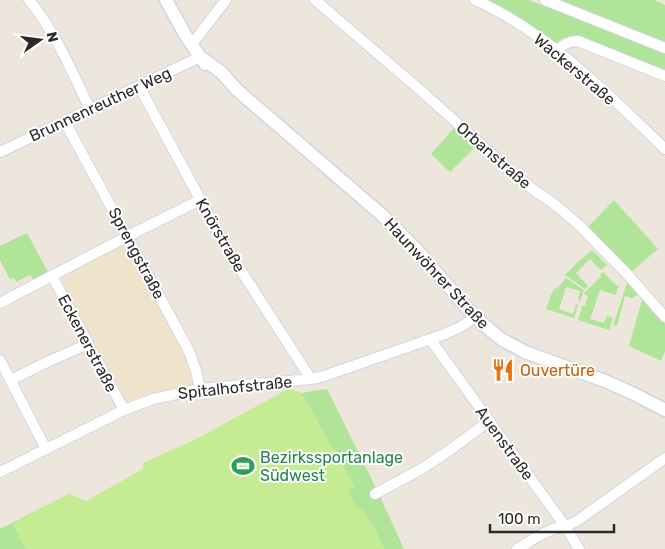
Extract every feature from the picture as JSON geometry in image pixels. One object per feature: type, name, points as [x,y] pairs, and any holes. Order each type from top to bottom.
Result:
[{"type":"street","points":[[29,0],[38,10],[55,38],[90,110]]},
{"type":"street","name":"Haunwöhrer Straße","points":[[166,0],[200,57],[216,78],[236,90],[382,215],[416,250],[475,317],[501,339],[525,352],[605,381],[665,410]]},
{"type":"street","points":[[192,44],[226,0]]},
{"type":"street","name":"Orbanstraße","points":[[315,0],[514,174],[579,225],[628,275],[665,317]]},
{"type":"street","name":"Wackerstraße","points":[[476,0],[513,20],[557,50],[665,149]]},
{"type":"street","points":[[545,0],[665,48]]},
{"type":"street","points":[[557,50],[565,43],[578,41],[665,76]]},
{"type":"street","name":"Brunnenreuther Weg","points":[[0,152],[200,57]]},
{"type":"street","name":"Knörstraße","points":[[139,86],[227,249],[311,379]]},
{"type":"street","name":"Sprengstraße","points":[[65,122],[189,351],[200,388]]},
{"type":"street","points":[[0,303],[200,200]]},
{"type":"street","name":"Eckenerstraße","points":[[52,276],[124,410]]},
{"type":"street","name":"Spitalhofstraße","points":[[0,472],[124,410],[153,399],[200,388],[311,379],[331,374],[454,330],[475,317]]},
{"type":"street","name":"Auenstraße","points":[[430,339],[565,526],[579,549]]},
{"type":"street","points":[[11,380],[88,344]]},
{"type":"street","points":[[0,360],[46,449]]},
{"type":"street","points":[[375,494],[423,468],[490,421]]},
{"type":"street","points":[[517,549],[542,534],[577,522],[665,458]]},
{"type":"shaded area","points":[[127,243],[187,352],[197,384],[152,395],[126,406],[58,278]]},
{"type":"green space","points":[[486,0],[529,0],[665,54],[665,71],[579,36],[566,37],[555,44],[514,15]]},
{"type":"green space","points":[[555,0],[654,0],[665,5],[665,43]]},
{"type":"green space","points":[[455,127],[476,146],[450,172],[431,154]]},
{"type":"green space","points":[[614,200],[658,249],[631,272],[588,227]]},
{"type":"green space","points":[[27,233],[48,272],[34,280],[30,275],[16,282],[14,278],[10,280],[0,260],[0,246]]},
{"type":"green space","points":[[592,250],[607,265],[601,270],[590,259],[576,273],[588,286],[585,289],[565,275]]},
{"type":"green space","points":[[603,272],[617,286],[619,284],[616,295],[600,290],[590,319],[604,323],[607,316],[613,318],[609,330],[578,320],[582,306],[585,306],[588,296],[584,294],[585,292],[601,277],[600,275]]},
{"type":"green space","points":[[566,278],[584,290],[580,301],[578,300],[580,291],[566,287],[559,309],[573,314],[576,304],[578,305],[574,318],[546,309],[555,288],[557,289]]},
{"type":"green space","points":[[627,283],[639,294],[632,298],[625,296],[617,326],[613,325]]},
{"type":"green space","points":[[642,300],[646,301],[665,324],[665,351],[661,361],[629,346]]},
{"type":"green space","name":"Bezirkssportanlage Südwest","points":[[290,388],[301,393],[354,486],[348,491],[354,504],[371,522],[384,549],[26,549],[12,524],[69,494],[86,501],[143,469],[143,463],[196,439]]},
{"type":"green space","points":[[327,389],[404,549],[384,549],[371,522],[354,504],[348,491],[354,486],[301,393]]},
{"type":"green space","points":[[69,494],[50,549],[0,549],[0,529]]},
{"type":"place","name":"Ouvertüre","points":[[503,370]]},
{"type":"place","name":"Bezirkssportanlage Südwest","points":[[243,466]]}]
